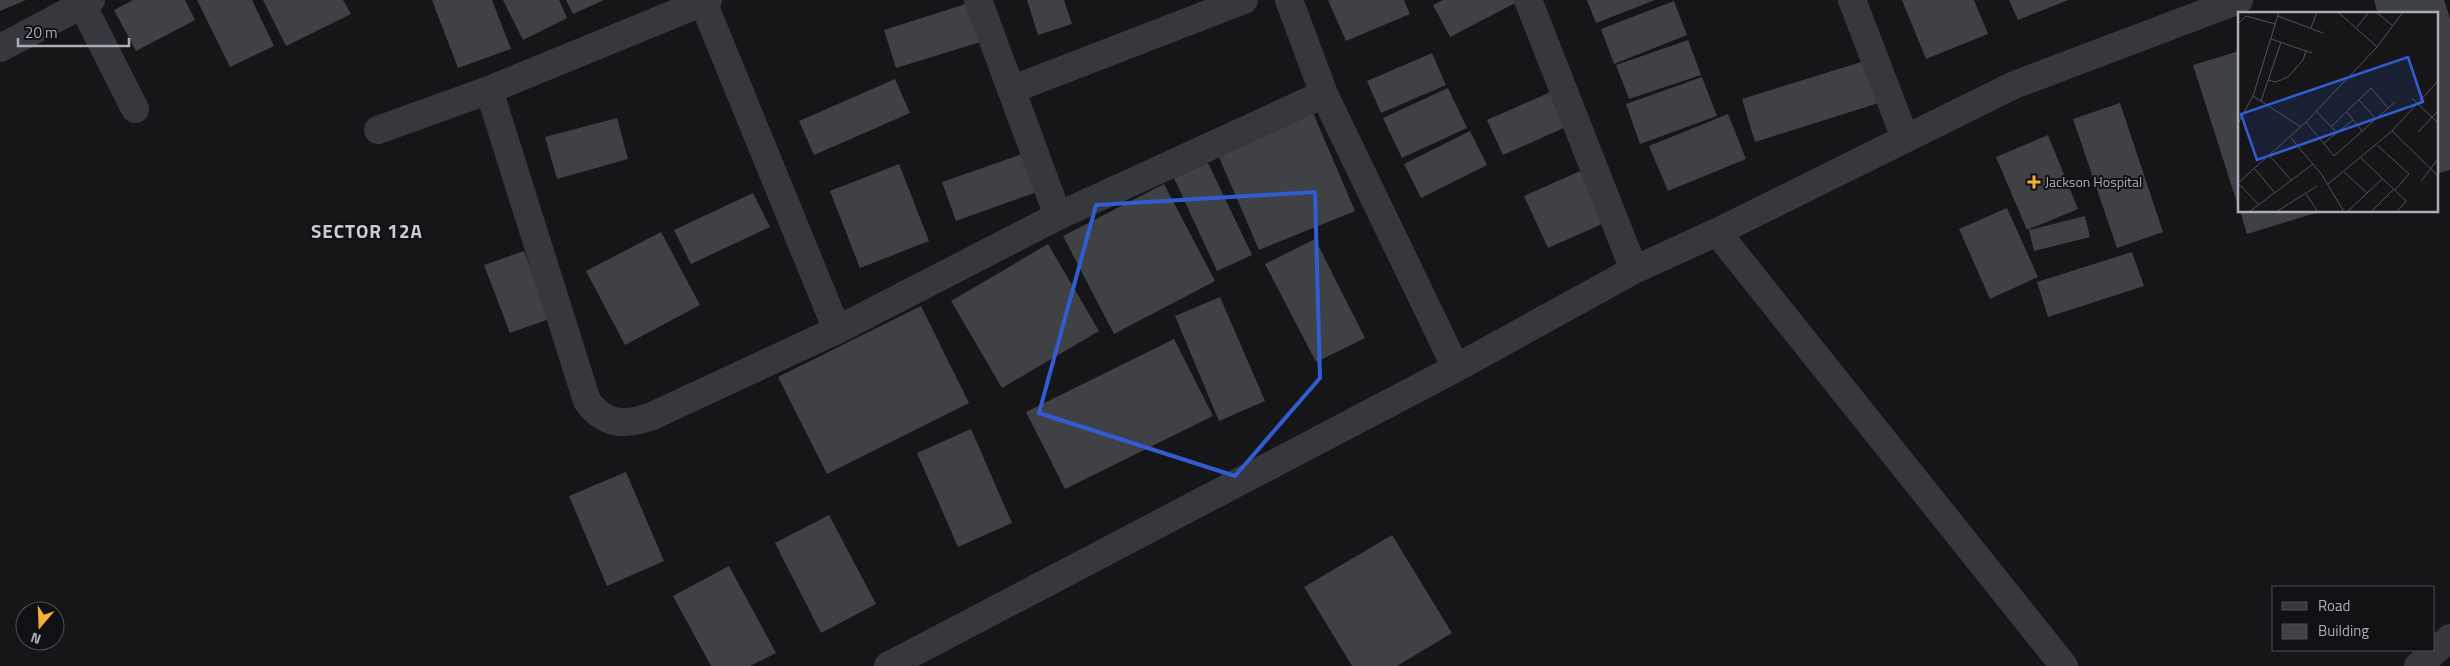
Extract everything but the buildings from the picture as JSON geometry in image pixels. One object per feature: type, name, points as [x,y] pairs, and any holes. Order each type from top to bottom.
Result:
[{"type":"street","points":[[978,0],[1058,216]]},
{"type":"street","points":[[1011,90],[1244,0]]},
{"type":"street","points":[[1289,0],[1324,94],[1456,368]]},
{"type":"street","points":[[1528,0],[1634,270]]},
{"type":"street","points":[[1852,0],[1905,138]]},
{"type":"street","points":[[888,666],[1456,368],[1634,270],[1717,232],[2014,85],[2239,0]]},
{"type":"street","points":[[0,48],[84,1],[135,108]]},
{"type":"street","points":[[378,130],[490,90],[705,1],[837,330]]},
{"type":"street","points":[[490,90],[587,401],[597,415],[612,421],[632,423],[650,418],[837,330],[1058,216],[1324,94]]},
{"type":"street","points":[[1717,232],[2064,666]]},
{"type":"street","points":[[2418,666],[2450,638]]},
{"type":"highlighted area","points":[[1315,192],[1320,378],[1235,476],[1039,413],[1096,205]]},
{"type":"place","name":"Jackson Hospital","points":[[2034,182]]},
{"type":"district","name":"SECTOR 12A","points":[[367,231]]}]
